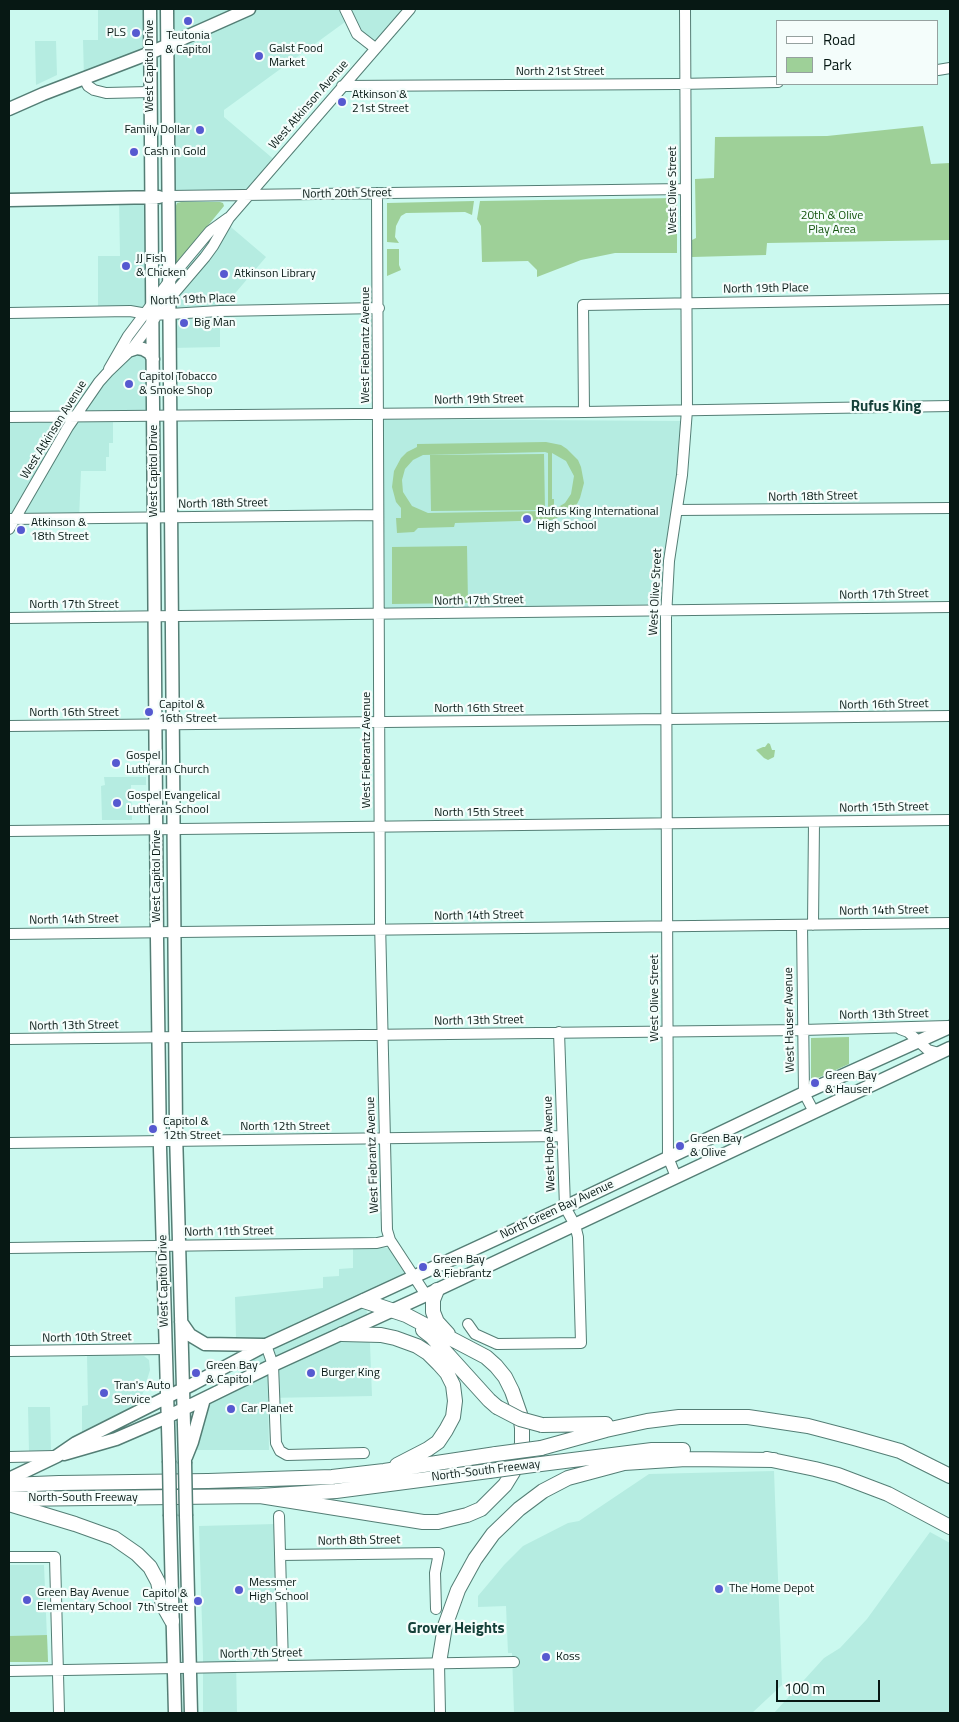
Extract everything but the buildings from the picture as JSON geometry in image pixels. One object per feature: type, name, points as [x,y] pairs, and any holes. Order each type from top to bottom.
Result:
[{"type":"highway","points":[[432,1293],[433,1312],[437,1322],[454,1340]]},
{"type":"highway","points":[[260,1496],[423,1522],[450,1520],[481,1509],[505,1486],[513,1472],[522,1444],[522,1421],[512,1390],[496,1366],[486,1357],[406,1315],[364,1301]]},
{"type":"highway","points":[[395,1312],[401,1318],[432,1337],[497,1407],[520,1419],[542,1425],[589,1425],[647,1421]]},
{"type":"highway","points":[[342,1334],[381,1335],[417,1346],[428,1353],[439,1364],[447,1373],[453,1385],[456,1401],[453,1417],[438,1442],[384,1471]]},
{"type":"highway","name":"North-South Freeway","points":[[9,1482],[208,1482],[332,1477],[541,1448],[606,1430],[647,1421],[679,1417],[748,1418],[808,1426],[900,1451],[950,1476]]},
{"type":"highway","name":"North-South Freeway","points":[[9,1499],[260,1496],[336,1491],[652,1450],[692,1450],[774,1460],[830,1473],[888,1494],[950,1527]]},
{"type":"highway","points":[[439,1663],[446,1626],[458,1590],[475,1559],[493,1534],[519,1509],[543,1491],[568,1478],[624,1463],[686,1459],[774,1460]]},
{"type":"highway","points":[[9,1504],[114,1538],[137,1554],[150,1567],[158,1582],[163,1605],[172,1621]]},
{"type":"main road","name":"West Capitol Drive","points":[[150,9],[155,313],[153,358],[158,1037],[175,1713]]},
{"type":"main road","name":"West Capitol Drive","points":[[155,313],[170,298],[167,9]]},
{"type":"main road","points":[[9,107],[150,53],[249,9]]},
{"type":"main road","name":"North 20th Street","points":[[9,200],[169,196]]},
{"type":"main road","name":"West Capitol Drive","points":[[155,313],[171,415],[176,1140],[191,1713]]},
{"type":"main road","points":[[131,350],[143,349],[150,353],[153,358]]},
{"type":"main road","name":"North Green Bay Avenue","points":[[57,1456],[76,1443],[266,1345],[364,1301],[950,1026]]},
{"type":"main road","name":"North Green Bay Avenue","points":[[57,1456],[116,1439],[167,1417],[273,1365],[395,1312],[945,1051]]},
{"type":"main road","points":[[180,1321],[196,1341],[205,1344],[266,1345]]},
{"type":"main road","points":[[185,1462],[204,1399]]},
{"type":"main road","points":[[9,1482],[23,1472],[57,1456]]},
{"type":"main road","points":[[170,1713],[175,1698]]},
{"type":"street","points":[[345,9],[357,34],[375,48]]},
{"type":"street","name":"West Atkinson Avenue","points":[[170,298],[214,246],[229,218],[410,9]]},
{"type":"street","name":"West Olive Street","points":[[676,1177],[668,1157],[666,610],[668,561],[682,475],[687,410],[685,9]]},
{"type":"street","points":[[84,78],[88,86],[100,92],[150,92]]},
{"type":"street","name":"North 21st Street","points":[[342,86],[776,82]]},
{"type":"street","name":"North 20th Street","points":[[169,196],[685,189]]},
{"type":"street","name":"West Fiebrantz Avenue","points":[[377,194],[382,1034],[387,1230],[390,1240],[414,1276],[432,1293]]},
{"type":"street","name":"West Atkinson Avenue","points":[[9,529],[11,519],[75,416],[108,372],[131,350],[155,313],[170,280],[210,231],[229,218]]},
{"type":"street","name":"North 19th Place","points":[[584,412],[583,305],[950,298]]},
{"type":"street","name":"North 19th Place","points":[[9,313],[130,311],[155,313],[379,308]]},
{"type":"street","name":"West Atkinson Avenue","points":[[108,372],[117,352],[155,313]]},
{"type":"street","name":"North 19th Street","points":[[9,417],[584,412],[950,406]]},
{"type":"street","name":"North 18th Street","points":[[677,510],[950,508]]},
{"type":"street","name":"North 18th Street","points":[[11,519],[378,515]]},
{"type":"street","name":"North 17th Street","points":[[9,618],[950,607]]},
{"type":"street","name":"North 16th Street","points":[[9,726],[950,716]]},
{"type":"street","name":"North 15th Street","points":[[9,831],[950,820]]},
{"type":"street","points":[[813,925],[814,822]]},
{"type":"street","name":"North 14th Street","points":[[9,934],[950,923]]},
{"type":"street","name":"West Hauser Avenue","points":[[802,925],[804,1093],[814,1112]]},
{"type":"street","name":"North 13th Street","points":[[9,1039],[802,1030],[950,1026]]},
{"type":"street","points":[[892,1028],[905,1030],[928,1050],[945,1051]]},
{"type":"street","name":"West Hope Avenue","points":[[468,1324],[475,1334],[497,1344],[581,1342],[578,1237],[575,1225],[565,1207],[560,1032]]},
{"type":"street","name":"North 12th Street","points":[[9,1143],[562,1136]]},
{"type":"street","name":"North 11th Street","points":[[9,1248],[378,1243],[390,1240]]},
{"type":"street","points":[[266,1345],[273,1365],[276,1443],[280,1451],[287,1455],[364,1453]]},
{"type":"street","name":"North 10th Street","points":[[9,1351],[166,1349]]},
{"type":"street","points":[[9,1457],[57,1456]]},
{"type":"street","points":[[280,1516],[283,1666]]},
{"type":"street","name":"North 8th Street","points":[[280,1555],[439,1553],[435,1573],[436,1609]]},
{"type":"street","points":[[9,1557],[55,1557],[59,1713]]},
{"type":"street","name":"North 7th Street","points":[[9,1671],[514,1662]]},
{"type":"street","points":[[439,1663],[440,1713]]},
{"type":"shaded area","points":[[98,9],[150,9],[150,53],[84,78],[83,40],[98,40]]},
{"type":"shaded area","points":[[167,9],[410,9],[375,48],[354,35],[345,22],[224,110],[224,117],[277,162],[249,195],[169,196]]},
{"type":"shaded area","points":[[35,41],[56,41],[57,75],[36,85]]},
{"type":"shaded area","points":[[152,197],[154,415],[113,416],[113,443],[109,443],[106,471],[81,471],[79,519],[14,519],[9,529],[9,417],[77,416],[152,315],[98,311],[98,256],[120,256],[119,198]]},
{"type":"shaded area","points":[[225,222],[266,257],[220,311],[220,347],[171,348],[170,285]]},
{"type":"shaded area","name":"Rufus King International High School","points":[[383,419],[681,421],[678,470],[667,535],[661,604],[385,609]]},
{"type":"shaded area","name":"Gospel Evangelical Lutheran School","points":[[104,777],[146,777],[146,785],[131,785],[132,820],[102,820],[101,786],[105,785]]},
{"type":"shaded area","points":[[353,1247],[391,1248],[409,1273],[365,1294],[370,1344],[372,1396],[268,1398],[269,1450],[195,1450],[210,1400],[247,1385],[236,1337],[235,1297],[323,1288],[323,1277],[339,1276],[339,1269],[353,1268]]},
{"type":"shaded area","points":[[87,1355],[144,1356],[149,1360],[150,1370],[140,1403],[82,1435],[82,1406],[88,1405]]},
{"type":"shaded area","points":[[28,1407],[50,1407],[51,1450],[29,1452]]},
{"type":"shaded area","points":[[774,1471],[782,1685],[752,1713],[514,1713],[512,1653],[508,1653],[506,1606],[478,1607],[478,1596],[523,1546],[568,1523],[579,1521],[649,1474]]},
{"type":"shaded area","name":"Messmer High School","points":[[276,1524],[278,1658],[274,1660],[236,1660],[237,1713],[203,1713],[199,1526]]},
{"type":"shaded area","points":[[930,1532],[950,1543],[950,1713],[774,1713],[824,1658],[840,1648],[867,1619]]},
{"type":"shaded area","name":"Green Bay Avenue Elementary School","points":[[9,1565],[44,1565],[48,1662],[9,1662]]},
{"type":"green space","name":"20th & Olive Play Area","points":[[923,126],[931,164],[950,163],[950,240],[767,243],[766,255],[692,257],[692,240],[696,238],[695,179],[714,178],[715,137],[827,136]]},
{"type":"green space","points":[[677,198],[677,253],[615,253],[581,260],[537,277],[537,270],[528,261],[482,262],[481,226],[477,219],[480,201]]},
{"type":"green space","points":[[474,201],[472,215],[465,212],[406,213],[401,216],[396,226],[395,237],[399,243],[387,242],[387,203]]},
{"type":"green space","points":[[220,202],[224,206],[176,263],[175,208],[177,203]]},
{"type":"green space","points":[[387,249],[399,249],[399,265],[401,270],[387,276]]},
{"type":"green space","points":[[546,442],[561,445],[578,460],[581,467],[584,483],[580,498],[577,504],[565,515],[551,520],[455,523],[454,527],[418,528],[414,532],[397,533],[396,518],[401,518],[401,508],[396,502],[392,487],[394,471],[401,458],[407,452],[417,447],[417,444]],"holes":[[[548,453],[548,507],[554,507],[554,499],[552,499],[552,453],[566,461],[574,476],[571,494],[565,503],[555,509],[543,511],[428,513],[412,506],[403,492],[402,480],[405,469],[413,460],[423,455]]]},
{"type":"green space","points":[[544,454],[545,510],[431,511],[430,455]]},
{"type":"green space","points":[[467,546],[468,603],[392,604],[392,547]]},
{"type":"green space","points":[[768,743],[772,750],[775,750],[774,757],[768,760],[756,750],[765,747]]},
{"type":"green space","points":[[849,1037],[849,1064],[811,1081],[811,1038]]},
{"type":"green space","points":[[47,1635],[48,1662],[9,1662],[9,1636]]},
{"type":"place","name":"Teutonia & Capitol","points":[[188,21]]},
{"type":"place","name":"PLS","points":[[136,33]]},
{"type":"place","name":"Galst Food Market","points":[[259,56]]},
{"type":"place","name":"Atkinson & 21st Street","points":[[342,102]]},
{"type":"place","name":"Family Dollar","points":[[200,130]]},
{"type":"place","name":"Cash in Gold","points":[[134,152]]},
{"type":"place","name":"JJ Fish & Chicken","points":[[126,266]]},
{"type":"place","name":"Atkinson Library","points":[[224,274]]},
{"type":"place","name":"Big Man","points":[[184,323]]},
{"type":"place","name":"Capitol Tobacco & Smoke Shop","points":[[129,384]]},
{"type":"place","name":"Rufus King International High School","points":[[527,519]]},
{"type":"place","name":"Atkinson & 18th Street","points":[[21,530]]},
{"type":"place","name":"Capitol & 16th Street","points":[[149,712]]},
{"type":"place","name":"Gospel Lutheran Church","points":[[116,763]]},
{"type":"place","name":"Gospel Evangelical Lutheran School","points":[[117,803]]},
{"type":"place","name":"Green Bay & Hauser","points":[[815,1083]]},
{"type":"place","name":"Capitol & 12th Street","points":[[153,1129]]},
{"type":"place","name":"Green Bay & Olive","points":[[680,1146]]},
{"type":"place","name":"Green Bay & Fiebrantz","points":[[423,1267]]},
{"type":"place","name":"Green Bay & Capitol","points":[[196,1373]]},
{"type":"place","name":"Burger King","points":[[311,1373]]},
{"type":"place","name":"Tran's Auto Service","points":[[104,1393]]},
{"type":"place","name":"Car Planet","points":[[231,1409]]},
{"type":"place","name":"The Home Depot","points":[[719,1589]]},
{"type":"place","name":"Messmer High School","points":[[239,1590]]},
{"type":"place","name":"Green Bay Avenue Elementary School","points":[[27,1600]]},
{"type":"place","name":"Capitol & 7th Street","points":[[198,1601]]},
{"type":"place","name":"Koss","points":[[546,1657]]},
{"type":"district","name":"Rufus King","points":[[886,407]]},
{"type":"district","name":"Grover Heights","points":[[456,1629]]}]
